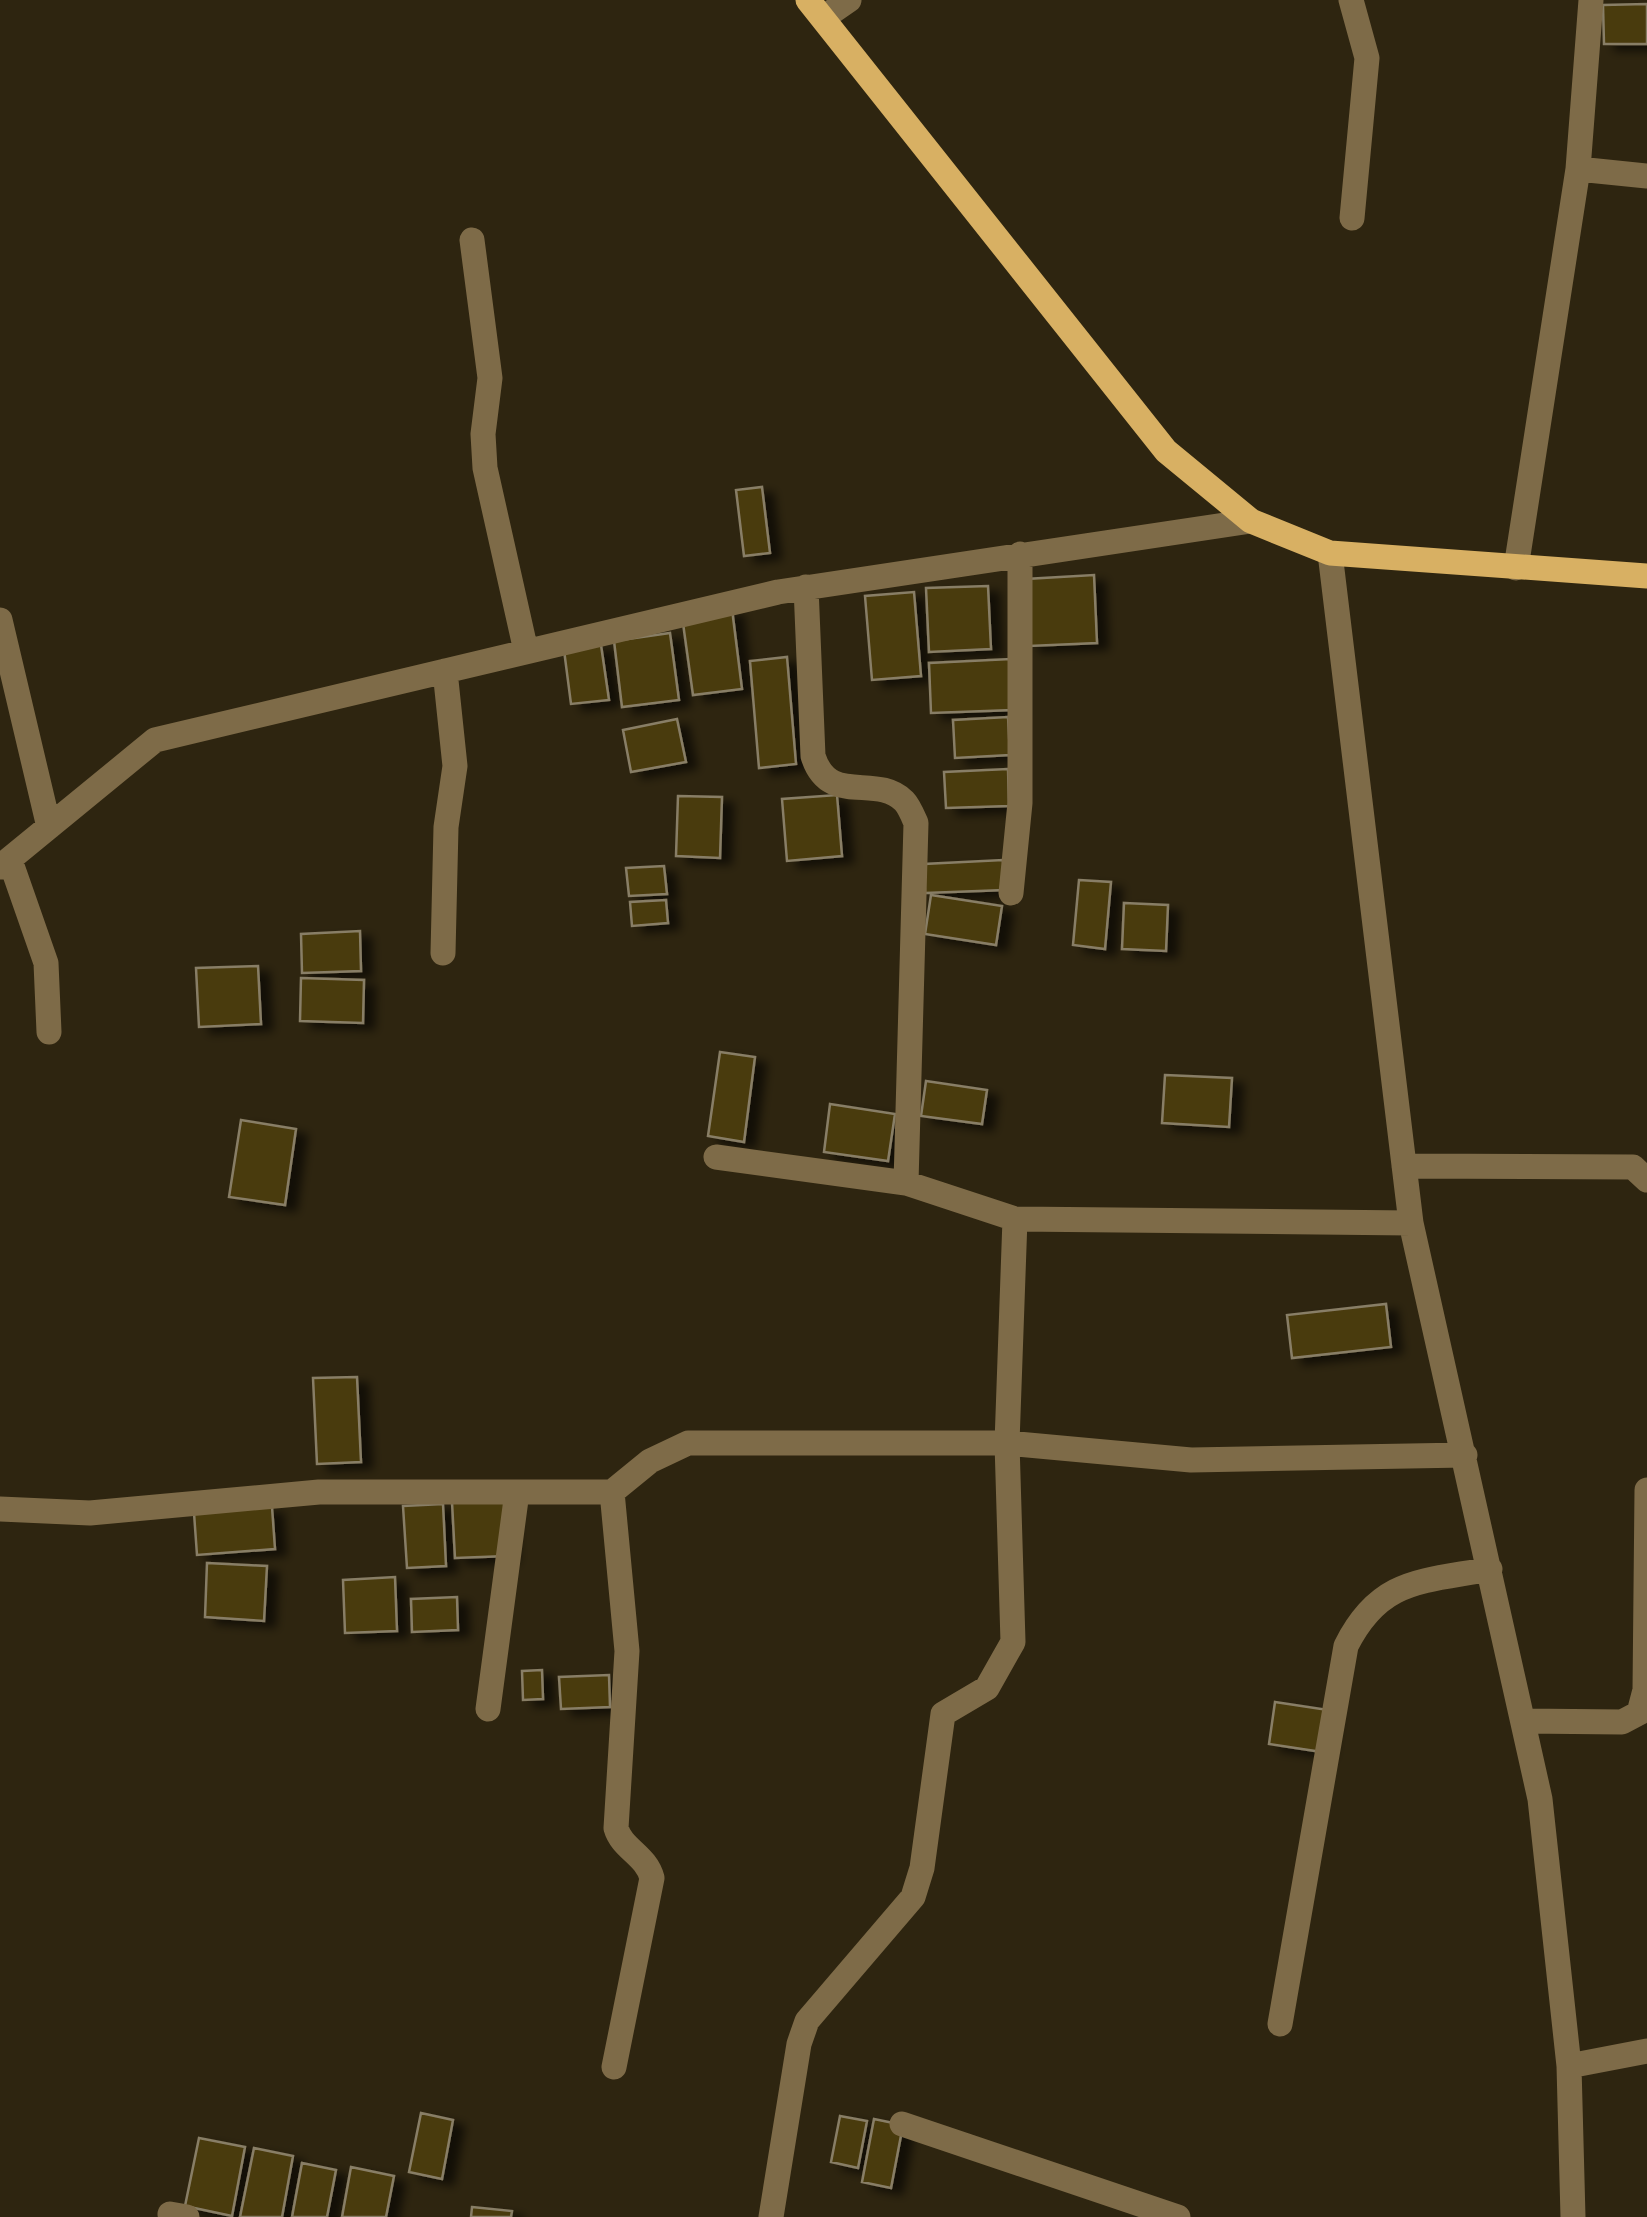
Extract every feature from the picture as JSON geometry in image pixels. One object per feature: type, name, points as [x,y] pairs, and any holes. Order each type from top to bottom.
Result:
[{"type":"main road","points":[[816,9],[1166,451],[1251,521],[1330,553],[1647,576]]},
{"type":"street","points":[[816,9],[849,0]]},
{"type":"street","points":[[1351,0],[1364,36],[1367,82],[1352,218]]},
{"type":"street","points":[[1516,568],[1578,170],[1591,0]]},
{"type":"street","points":[[1578,170],[1647,176]]},
{"type":"street","points":[[472,240],[490,378],[483,434],[485,468],[526,652]]},
{"type":"street","points":[[49,1032],[46,962],[5,863],[155,740],[806,587],[1251,521]]},
{"type":"street","points":[[1330,553],[1411,1223],[1540,1798],[1569,2066],[1573,2217]]},
{"type":"street","points":[[1011,893],[1020,803],[1020,554]]},
{"type":"street","points":[[806,587],[813,756],[818,774],[830,782],[892,794],[904,801],[916,823],[906,1183]]},
{"type":"street","points":[[0,620],[49,826]]},
{"type":"street","points":[[443,954],[446,827],[455,766],[445,671]]},
{"type":"street","points":[[716,1157],[906,1183],[1016,1219],[1411,1223]]},
{"type":"street","points":[[1404,1166],[1633,1167],[1647,1180]]},
{"type":"street","points":[[771,2217],[798,2044],[806,2021],[913,1898],[922,1868],[943,1714],[987,1688],[1013,1642],[1007,1443],[1016,1219]]},
{"type":"street","points":[[0,1509],[90,1513],[320,1492],[612,1492],[650,1461],[688,1444],[1007,1443],[1191,1460],[1465,1455]]},
{"type":"street","points":[[1522,1721],[1622,1722],[1639,1713],[1646,1690],[1647,1490]]},
{"type":"street","points":[[488,1708],[518,1492]]},
{"type":"street","points":[[612,1492],[627,1651],[616,1828],[618,1836],[648,1865],[652,1878],[614,2067]]},
{"type":"street","points":[[1280,2024],[1346,1646],[1362,1615],[1393,1588],[1490,1569]]},
{"type":"street","points":[[1569,2066],[1647,2051]]},
{"type":"street","points":[[902,2124],[1103,2205],[1178,2217]]},
{"type":"building","points":[[1647,4],[1647,44],[1604,44],[1603,5]]},
{"type":"building","points":[[762,487],[770,553],[744,556],[736,490]]},
{"type":"building","points":[[1094,575],[1097,643],[1029,646],[1026,579]]},
{"type":"building","points":[[988,586],[991,649],[929,652],[926,588]]},
{"type":"building","points":[[914,592],[921,676],[872,680],[865,596]]},
{"type":"building","points":[[732,609],[742,689],[693,695],[682,616]]},
{"type":"building","points":[[670,633],[679,700],[622,707],[614,641]]},
{"type":"building","points":[[601,645],[609,700],[571,704],[564,650]]},
{"type":"building","points":[[787,657],[796,764],[759,768],[750,661]]},
{"type":"building","points":[[1011,659],[1013,710],[931,713],[929,663]]},
{"type":"building","points":[[1008,717],[1010,755],[955,758],[953,720]]},
{"type":"building","points":[[677,719],[686,762],[631,772],[623,730]]},
{"type":"building","points":[[1008,769],[1009,806],[946,808],[944,772]]},
{"type":"building","points":[[837,795],[842,856],[787,861],[782,799]]},
{"type":"building","points":[[678,796],[722,797],[720,858],[676,856]]},
{"type":"building","points":[[1003,860],[1005,890],[925,893],[924,864]]},
{"type":"building","points":[[664,866],[667,894],[629,896],[626,868]]},
{"type":"building","points":[[1079,880],[1111,882],[1105,949],[1073,945]]},
{"type":"building","points":[[931,895],[1002,906],[996,945],[925,934]]},
{"type":"building","points":[[666,900],[668,923],[632,926],[630,902]]},
{"type":"building","points":[[1124,903],[1168,905],[1166,951],[1122,949]]},
{"type":"building","points":[[360,931],[361,971],[302,973],[301,934]]},
{"type":"building","points":[[258,966],[261,1024],[199,1027],[196,968]]},
{"type":"building","points":[[301,978],[364,980],[363,1023],[300,1021]]},
{"type":"building","points":[[720,1052],[755,1057],[744,1142],[708,1136]]},
{"type":"building","points":[[1165,1075],[1232,1078],[1229,1127],[1162,1123]]},
{"type":"building","points":[[926,1081],[987,1090],[982,1124],[921,1116]]},
{"type":"building","points":[[830,1104],[895,1114],[888,1161],[824,1152]]},
{"type":"building","points":[[241,1120],[296,1129],[285,1205],[229,1197]]},
{"type":"building","points":[[1386,1304],[1391,1347],[1292,1358],[1287,1315]]},
{"type":"building","points":[[357,1377],[361,1462],[317,1464],[313,1378]]},
{"type":"building","points":[[504,1499],[507,1556],[455,1558],[452,1502]]},
{"type":"building","points":[[443,1504],[446,1566],[407,1568],[403,1506]]},
{"type":"building","points":[[272,1507],[275,1549],[197,1555],[194,1513]]},
{"type":"building","points":[[207,1563],[267,1566],[264,1621],[205,1617]]},
{"type":"building","points":[[395,1577],[397,1631],[345,1633],[343,1580]]},
{"type":"building","points":[[457,1597],[458,1630],[412,1632],[411,1599]]},
{"type":"building","points":[[542,1670],[543,1699],[523,1700],[522,1671]]},
{"type":"building","points":[[609,1675],[610,1707],[561,1709],[559,1677]]},
{"type":"building","points":[[1275,1702],[1328,1710],[1322,1752],[1269,1744]]},
{"type":"building","points":[[421,2113],[453,2120],[442,2179],[409,2172]]},
{"type":"building","points":[[840,2116],[867,2121],[858,2168],[831,2162]]},
{"type":"building","points":[[874,2119],[903,2125],[891,2188],[862,2182]]},
{"type":"building","points":[[199,2138],[245,2147],[232,2216],[185,2206]]},
{"type":"building","points":[[254,2148],[293,2156],[282,2217],[240,2217]]},
{"type":"building","points":[[302,2163],[336,2170],[327,2217],[292,2217]]},
{"type":"building","points":[[351,2167],[394,2176],[386,2217],[342,2217]]},
{"type":"building","points":[[472,2207],[512,2211],[511,2217],[471,2217]]}]
